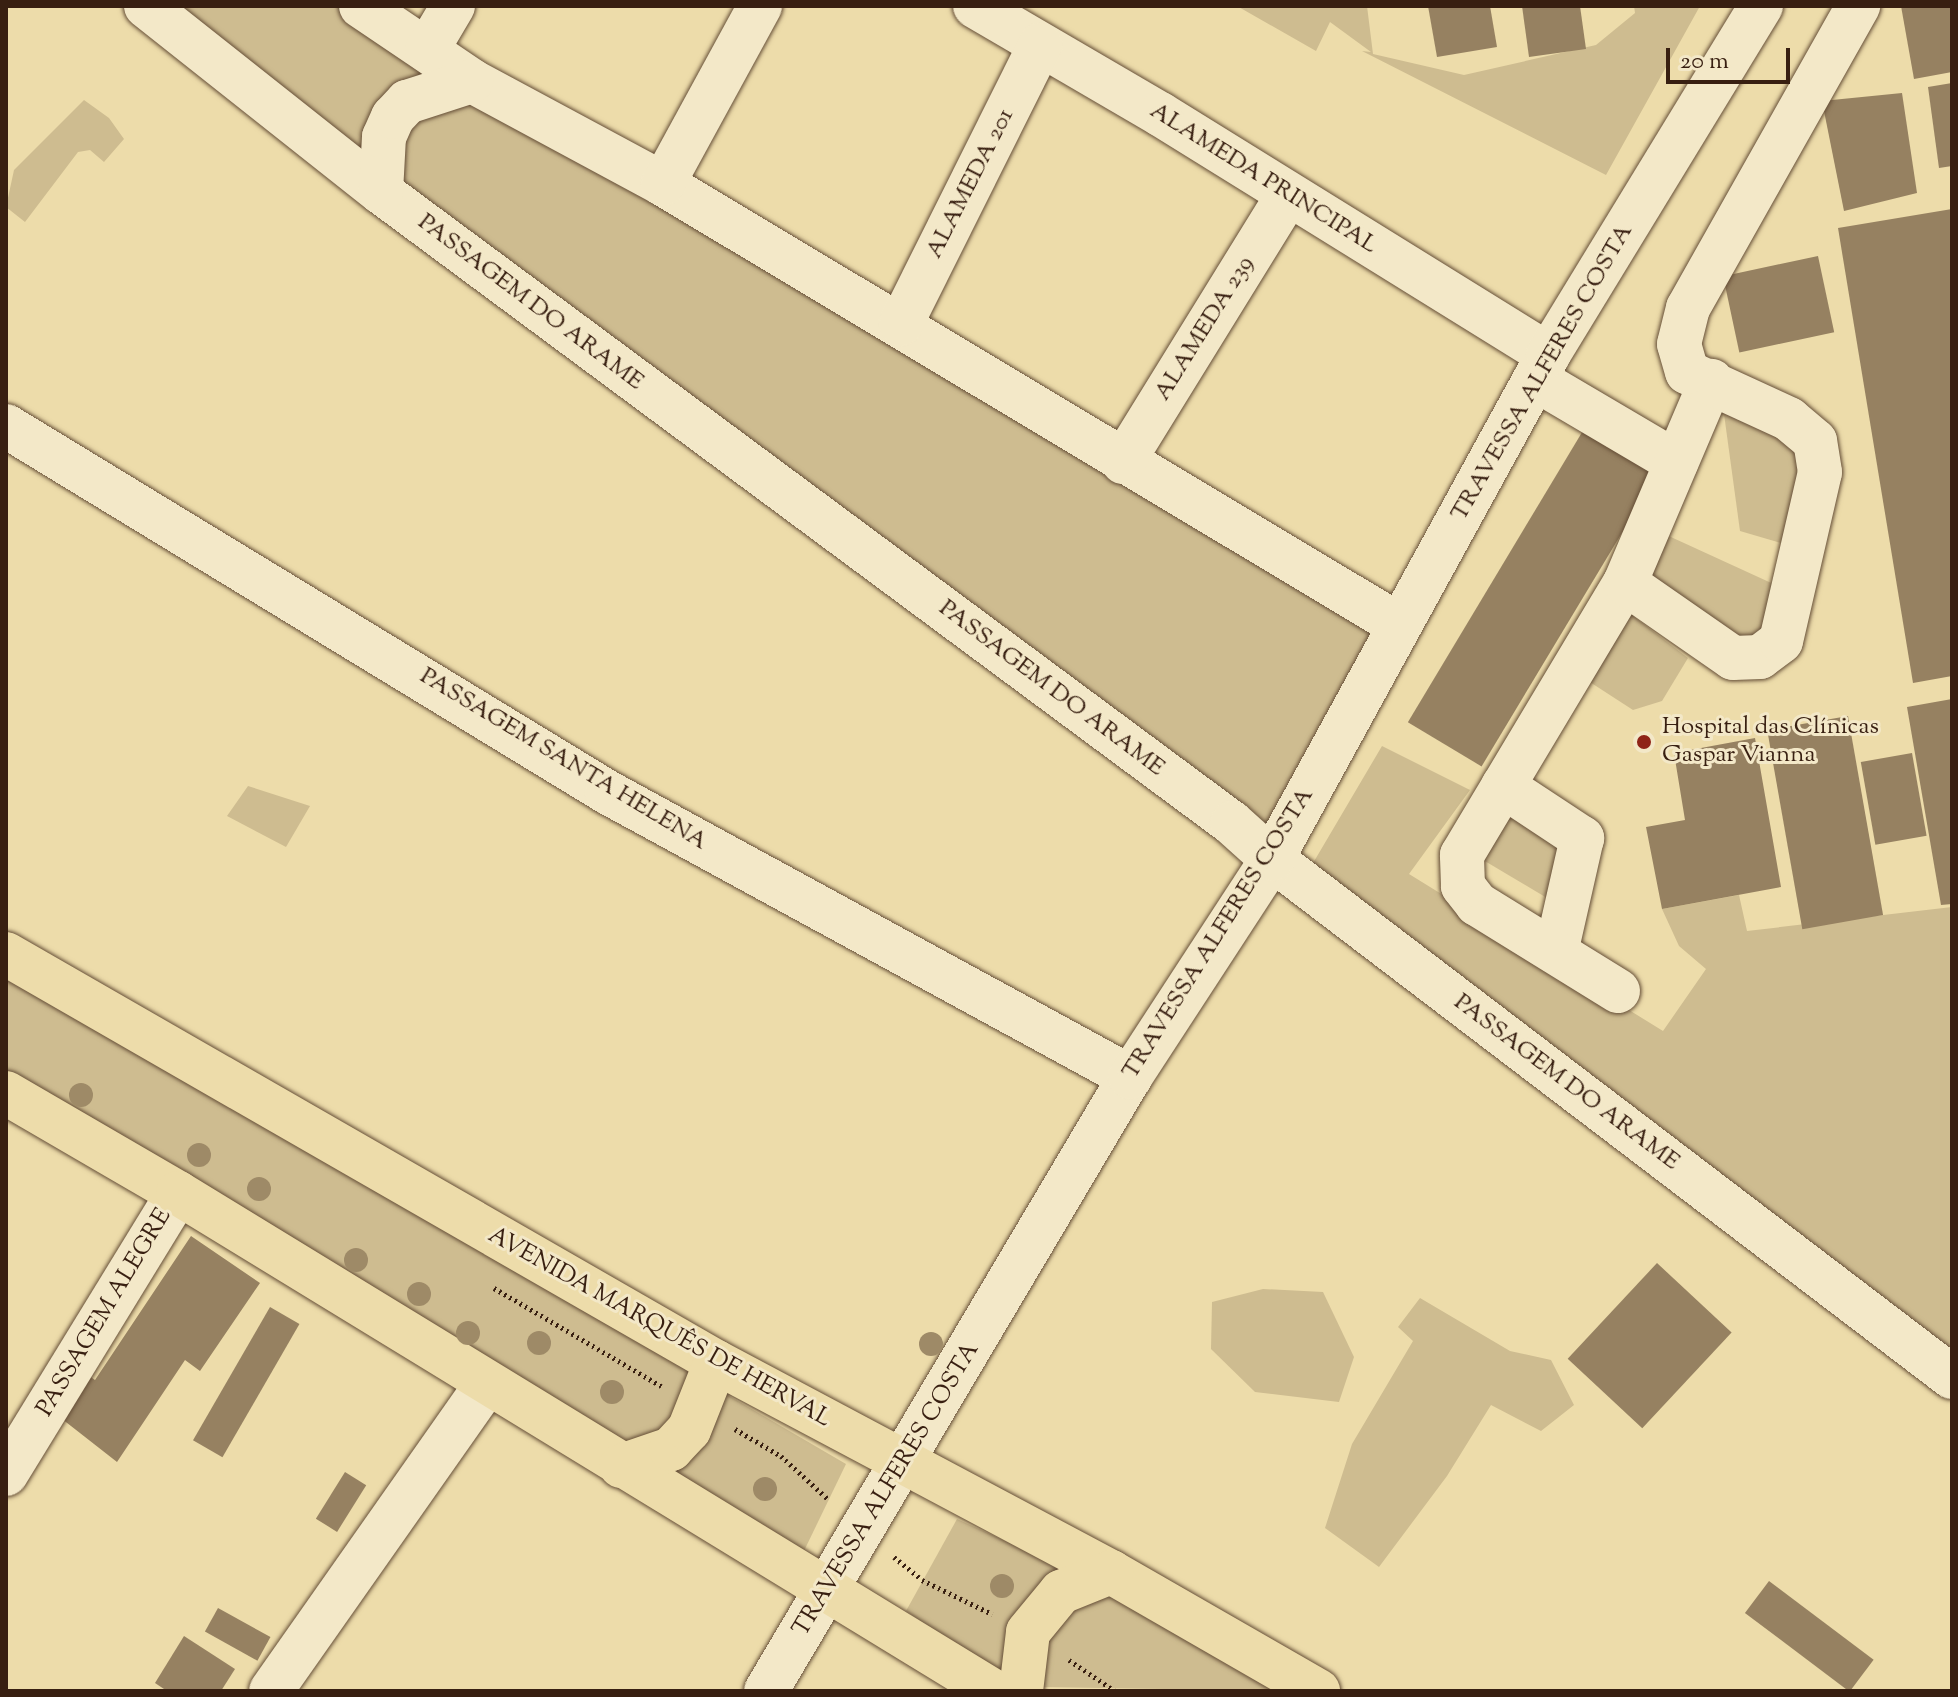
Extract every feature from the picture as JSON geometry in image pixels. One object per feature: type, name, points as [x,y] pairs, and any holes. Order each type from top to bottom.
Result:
[{"type":"main road","name":"AVENIDA MARQUÊS DE HERVAL","points":[[6,954],[716,1362],[904,1465],[1111,1572],[1318,1691]]},
{"type":"main road","points":[[6,1093],[178,1193],[993,1691]]},
{"type":"main road","points":[[621,1466],[671,1449],[689,1430],[716,1362]]},
{"type":"main road","points":[[1021,1691],[1028,1632],[1061,1592],[1111,1572]]},
{"type":"street","name":"PASSAGEM DO ARAME","points":[[146,6],[381,192],[1232,823],[1272,859],[1952,1377]]},
{"type":"street","points":[[361,6],[472,81],[663,184],[1399,625]]},
{"type":"street","points":[[427,50],[453,6]]},
{"type":"street","points":[[663,184],[760,6]]},
{"type":"street","name":"ALAMEDA PRINCIPAL","points":[[975,6],[1287,196],[1542,367],[1676,462]]},
{"type":"street","name":"TRAVESSA ALFERES COSTA","points":[[766,1691],[904,1465],[1130,1077],[1272,859],[1542,367],[1761,6]]},
{"type":"street","points":[[1625,583],[1733,658],[1760,657],[1781,641],[1820,472],[1815,441],[1789,419],[1687,372],[1679,344],[1688,308],[1858,6]]},
{"type":"street","name":"ALAMEDA 201","points":[[901,324],[1040,45]]},
{"type":"street","points":[[381,192],[384,137],[393,117],[407,102],[472,81]]},
{"type":"street","name":"ALAMEDA 239","points":[[1123,462],[1287,196]]},
{"type":"street","points":[[1618,991],[1477,904],[1463,886],[1462,855],[1625,583],[1711,381]]},
{"type":"street","name":"PASSAGEM SANTA HELENA","points":[[6,426],[607,792],[1130,1077]]},
{"type":"street","points":[[1503,786],[1582,838],[1556,952]]},
{"type":"street","name":"PASSAGEM ALEGRE","points":[[6,1474],[178,1193]]},
{"type":"street","points":[[271,1691],[487,1384]]},
{"type":"path","points":[[481,1281],[781,1456],[863,1532],[922,1580],[1028,1632],[1115,1691]]},
{"type":"shaded area","points":[[146,6],[361,6],[1399,625],[1272,859]]},
{"type":"shaded area","points":[[1237,6],[1367,6],[1373,54],[1464,75],[1596,45],[1635,13],[1634,6],[1700,6],[1606,175],[1362,51],[1371,52],[1330,22],[1316,51]]},
{"type":"shaded area","points":[[84,100],[109,118],[124,139],[104,162],[90,150],[78,152],[25,222],[6,207],[14,170]]},
{"type":"shaded area","points":[[1724,414],[1774,426],[1804,462],[1788,545],[1740,531]]},
{"type":"shaded area","points":[[1660,532],[1782,588],[1751,650],[1641,575]]},
{"type":"shaded area","points":[[1625,610],[1688,658],[1662,701],[1633,710],[1579,675]]},
{"type":"shaded area","points":[[1382,746],[1470,790],[1409,874],[1663,1031],[1706,969],[1679,946],[1662,909],[1739,895],[1747,931],[1952,907],[1952,1366],[1306,875]]},
{"type":"shaded area","points":[[248,786],[310,806],[286,847],[227,816]]},
{"type":"shaded area","points":[[1503,811],[1571,846],[1557,904],[1473,854]]},
{"type":"shaded area","points":[[6,968],[698,1375],[682,1419],[622,1455],[6,1079]]},
{"type":"shaded area","points":[[1263,1289],[1323,1292],[1354,1357],[1339,1402],[1255,1392],[1211,1349],[1212,1302]]},
{"type":"shaded area","points":[[1420,1298],[1510,1351],[1551,1360],[1574,1405],[1541,1431],[1491,1405],[1447,1476],[1379,1567],[1325,1528],[1352,1444],[1413,1341],[1398,1327]]},
{"type":"shaded area","points":[[712,1386],[846,1464],[803,1553],[650,1469]]},
{"type":"shaded area","points":[[957,1519],[1073,1572],[1014,1686],[906,1611]]},
{"type":"shaded area","points":[[1116,1594],[1281,1691],[1040,1687],[1042,1653],[1055,1622],[1079,1596]]},
{"type":"building","points":[[1428,6],[1490,6],[1497,47],[1437,57]]},
{"type":"building","points":[[1522,6],[1580,6],[1586,49],[1529,57]]},
{"type":"building","points":[[1901,6],[1952,6],[1952,72],[1914,79]]},
{"type":"building","points":[[1952,83],[1952,166],[1939,168],[1928,87]]},
{"type":"building","points":[[1902,93],[1917,193],[1844,211],[1822,101]]},
{"type":"building","points":[[1952,209],[1952,676],[1913,683],[1838,228]]},
{"type":"building","points":[[1818,256],[1834,332],[1739,352],[1723,276]]},
{"type":"building","points":[[1584,429],[1658,473],[1482,766],[1408,722]]},
{"type":"building","points":[[1952,699],[1952,904],[1941,905],[1907,707]]},
{"type":"building","points":[[1848,716],[1883,915],[1802,929],[1767,730]]},
{"type":"building","points":[[1755,738],[1781,887],[1662,909],[1646,827],[1685,820],[1674,753]]},
{"type":"building","points":[[1912,753],[1927,836],[1875,845],[1861,762]]},
{"type":"building","points":[[191,1236],[260,1283],[200,1371],[185,1360],[117,1462],[48,1408],[76,1367],[95,1380]]},
{"type":"building","points":[[1657,1263],[1732,1333],[1642,1428],[1568,1359]]},
{"type":"building","points":[[270,1307],[299,1324],[222,1457],[193,1440]]},
{"type":"building","points":[[345,1472],[366,1485],[337,1532],[316,1519]]},
{"type":"building","points":[[1769,1581],[1874,1660],[1849,1691],[1745,1613]]},
{"type":"building","points":[[218,1608],[270,1637],[257,1661],[205,1632]]},
{"type":"building","points":[[184,1636],[235,1669],[221,1691],[167,1691],[155,1683]]},
{"type":"place","name":"Hospital das Clínicas Gaspar Vianna","points":[[1644,742]]}]
